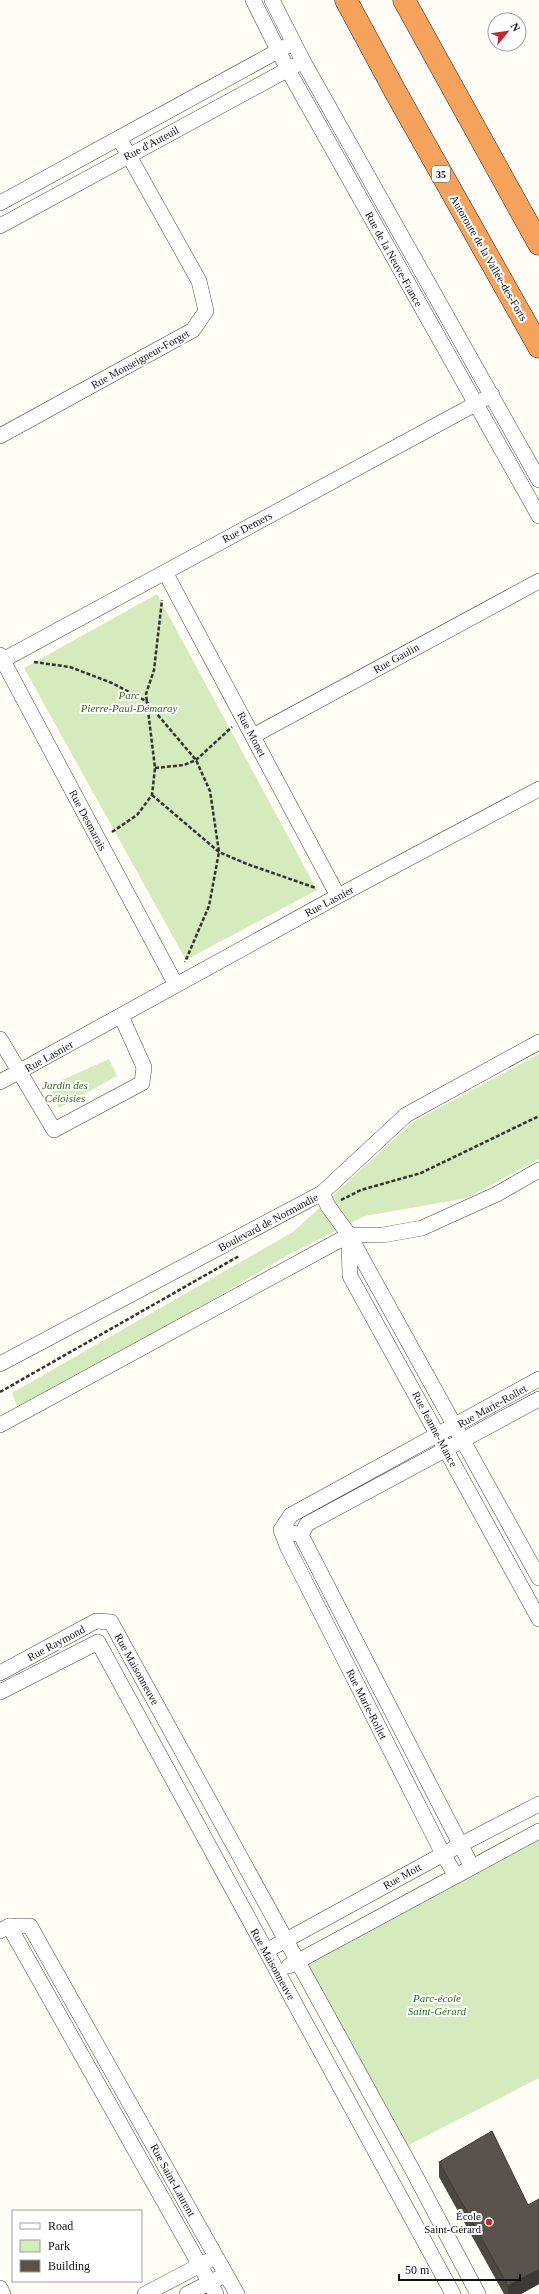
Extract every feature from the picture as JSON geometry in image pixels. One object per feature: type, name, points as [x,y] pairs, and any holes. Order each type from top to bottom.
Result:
[{"type":"highway","name":"Autoroute de la Vallée-des-Forts","points":[[346,0],[398,98],[539,347]]},
{"type":"highway","points":[[404,0],[539,244]]},
{"type":"street","name":"Rue de la Neuve-France","points":[[253,0],[288,70],[539,516]]},
{"type":"street","name":"Rue de la Neuve-France","points":[[272,0],[303,61],[539,480]]},
{"type":"street","name":"Rue d'Auteuil","points":[[0,202],[293,43]]},
{"type":"street","name":"Rue d'Auteuil","points":[[0,226],[303,61]]},
{"type":"street","name":"Rue Monseigneur-Forget","points":[[0,436],[193,330],[206,312],[199,281],[119,138]]},
{"type":"street","name":"Rue Demers","points":[[3,658],[492,395]]},
{"type":"street","name":"Rue Monet","points":[[165,572],[338,896]]},
{"type":"street","name":"Rue Gaulin","points":[[253,736],[539,580]]},
{"type":"street","name":"Rue Desmarais","points":[[3,658],[176,985]]},
{"type":"street","name":"Rue Lasnier","points":[[0,1082],[338,896],[539,789]]},
{"type":"street","name":"Rue Lasnier","points":[[18,1072],[54,1130],[142,1083],[144,1067],[121,1016]]},
{"type":"street","points":[[0,1039],[18,1072]]},
{"type":"street","name":"Boulevard de Normandie","points":[[0,1364],[325,1199],[406,1115],[539,1042]]},
{"type":"street","points":[[1,1422],[348,1235],[383,1235],[422,1228],[497,1194],[539,1170]]},
{"type":"street","name":"Rue Jeanne-Mance","points":[[325,1199],[348,1235],[539,1578]]},
{"type":"street","name":"Rue Jeanne-Mance","points":[[348,1235],[350,1276],[440,1435],[446,1449],[539,1619]]},
{"type":"street","name":"Rue Marie-Rollet","points":[[456,1876],[443,1854],[288,1548],[281,1530],[291,1515],[440,1435],[539,1379]]},
{"type":"street","name":"Rue Marie-Rollet","points":[[472,1867],[301,1535],[307,1524],[539,1399]]},
{"type":"street","points":[[281,1530],[301,1535]]},
{"type":"street","name":"Rue Raymond","points":[[98,1642],[5,1689],[2,1672],[96,1621],[111,1622]]},
{"type":"street","name":"Rue Maisonneuve","points":[[453,2294],[98,1642],[111,1622],[413,2171],[478,2294]]},
{"type":"street","name":"Rue Mott","points":[[266,1951],[443,1854],[539,1804]]},
{"type":"street","points":[[278,1972],[539,1831]]},
{"type":"street","name":"Rue Saint-Laurent","points":[[213,2288],[92,2075],[5,1929],[30,1926],[237,2294]]},
{"type":"street","points":[[92,2075],[109,2066]]},
{"type":"street","points":[[392,2182],[413,2171]]},
{"type":"street","points":[[145,2294],[216,2257]]},
{"type":"street","points":[[188,2294],[213,2288],[226,2275]]},
{"type":"street","points":[[0,2288],[3,2294]]},
{"type":"path","points":[[99,841],[137,815],[152,795],[156,768],[146,694],[154,670],[165,572]]},
{"type":"path","points":[[3,658],[70,667],[112,683],[146,701],[196,760],[210,791],[218,852],[209,906],[176,985]]},
{"type":"path","points":[[156,768],[184,765],[196,760],[243,717]]},
{"type":"path","points":[[152,795],[218,852],[247,864],[338,896]]},
{"type":"path","points":[[325,1199],[421,1173],[539,1116]]},
{"type":"path","points":[[0,1392],[246,1252]]},
{"type":"green space","name":"Parc Pierre-Paul-Démaray","points":[[157,594],[317,890],[186,960],[24,668]]},
{"type":"green space","points":[[539,1054],[539,1159],[467,1198],[365,1216],[286,1256],[20,1414],[12,1393],[293,1232],[413,1122]]},
{"type":"green space","name":"Jardin des Céloisies","points":[[109,1059],[117,1076],[59,1108],[49,1086]]},
{"type":"green space","name":"Parc-école Saint-Gérard","points":[[539,1831],[539,2078],[401,2149],[298,1962]]},
{"type":"building","name":"École Saint-Gérard","points":[[492,2131],[528,2205],[539,2199],[539,2269],[508,2286],[439,2162]]},
{"type":"place","name":"École Saint-Gérard","points":[[489,2222]]}]
